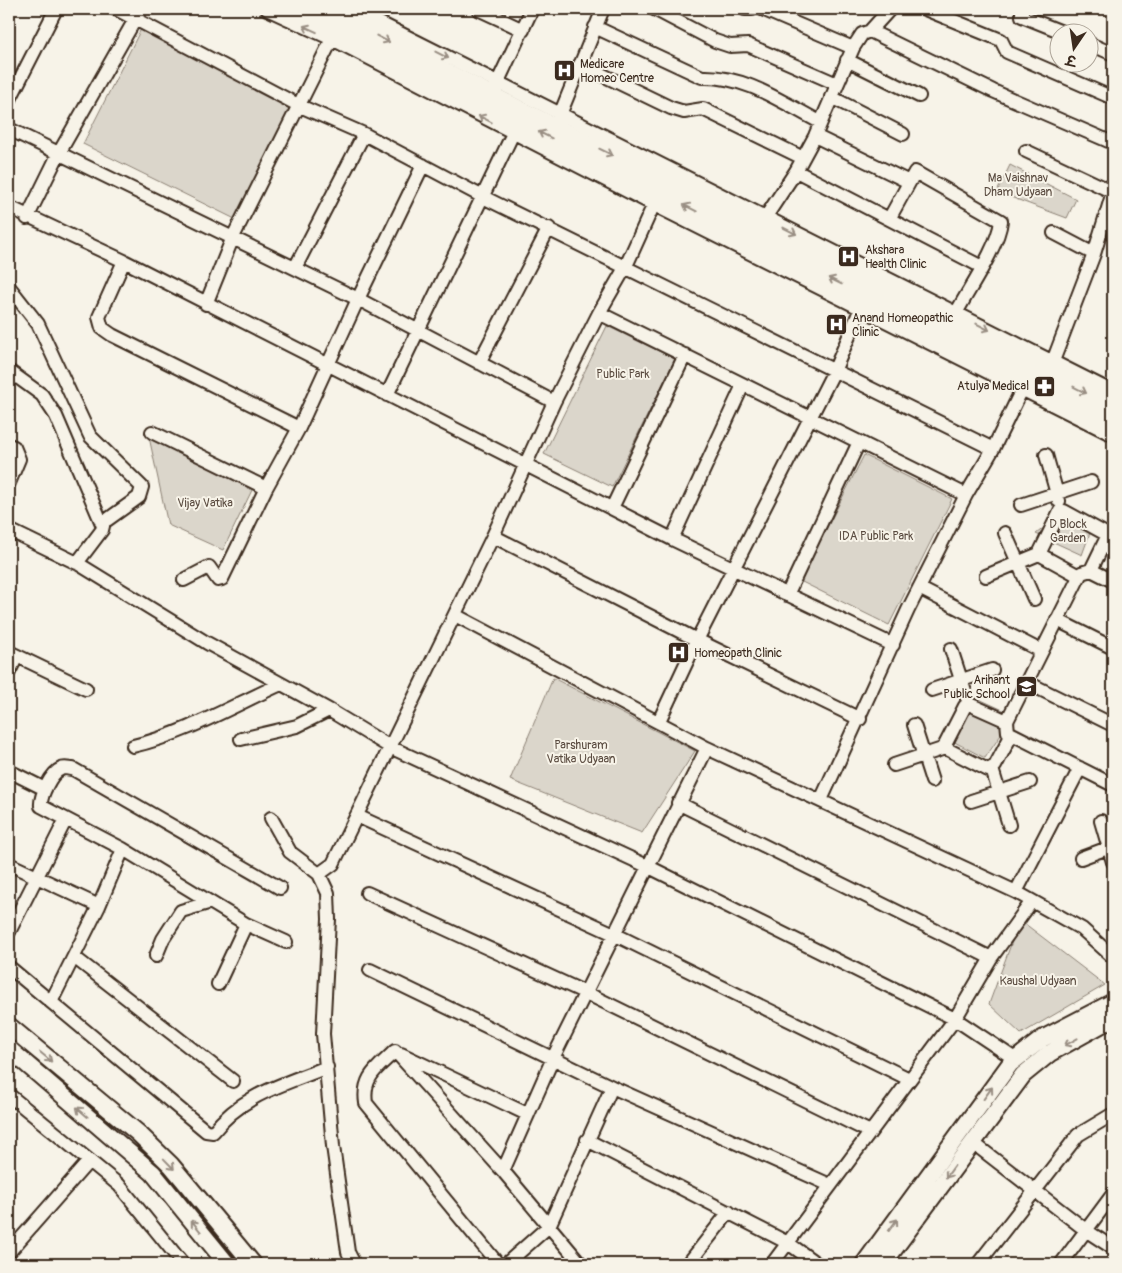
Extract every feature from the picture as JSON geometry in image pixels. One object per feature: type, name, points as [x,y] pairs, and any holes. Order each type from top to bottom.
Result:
[{"type":"main road","points":[[292,9],[334,35],[492,95]]},
{"type":"main road","points":[[324,9],[364,16],[492,95],[518,122],[656,199],[759,228],[864,303],[1024,384],[1112,413]]},
{"type":"main road","points":[[518,122],[557,121],[759,228],[953,318],[1050,368],[1112,413]]},
{"type":"main road","points":[[864,1264],[1015,1058],[1042,1039],[1113,1002]]},
{"type":"main road","points":[[883,1264],[1023,1075],[1050,1053],[1113,1018]]},
{"type":"main road","points":[[9,1026],[138,1133],[171,1165],[253,1264]]},
{"type":"main road","points":[[9,1049],[153,1173],[227,1264]]},
{"type":"street","points":[[9,101],[56,9]]},
{"type":"street","points":[[116,9],[138,14],[300,106],[364,134],[483,197],[835,369],[993,449]]},
{"type":"street","points":[[267,9],[334,35],[518,122],[417,329],[387,395]]},
{"type":"street","points":[[352,9],[364,16]]},
{"type":"street","points":[[478,9],[523,30]]},
{"type":"street","points":[[532,9],[492,95],[557,121],[602,9]]},
{"type":"street","points":[[654,9],[715,41],[730,46],[748,45],[837,84]]},
{"type":"street","points":[[745,9],[752,9]]},
{"type":"street","points":[[762,9],[853,48]]},
{"type":"street","points":[[759,228],[796,171],[815,136],[853,48],[862,34],[870,31],[890,9]]},
{"type":"street","points":[[924,9],[1001,40],[1007,52],[1113,98]]},
{"type":"street","points":[[1022,9],[1022,16],[1050,27]]},
{"type":"street","points":[[28,218],[59,153],[138,14]]},
{"type":"street","points":[[595,26],[702,77],[717,76],[738,80],[820,122]]},
{"type":"street","points":[[870,31],[993,91],[1113,143]]},
{"type":"street","points":[[206,304],[233,237],[334,35]]},
{"type":"street","points":[[1100,48],[1113,54]]},
{"type":"street","points":[[847,60],[919,96]]},
{"type":"street","points":[[580,64],[671,108],[684,112],[703,109],[803,158]]},
{"type":"street","points":[[831,97],[903,134]]},
{"type":"street","points":[[9,129],[358,299],[554,402]]},
{"type":"street","points":[[295,268],[364,134]]},
{"type":"street","points":[[815,136],[909,182]]},
{"type":"street","points":[[1026,151],[1113,192],[1094,254],[1050,368],[1113,392]]},
{"type":"street","points":[[184,580],[209,567],[218,580],[222,578],[266,488],[299,428],[330,364],[358,299],[423,165]]},
{"type":"street","points":[[796,171],[982,267]]},
{"type":"street","points":[[889,219],[914,172],[1001,221],[1000,229],[982,267],[953,318]]},
{"type":"street","points":[[318,874],[334,864],[493,536],[554,402],[599,313],[626,266],[656,199],[864,303],[835,369],[697,640],[659,721]]},
{"type":"street","points":[[9,207],[28,218],[124,261],[206,304],[330,364],[387,395],[672,539],[893,645]]},
{"type":"street","points":[[480,363],[549,228]]},
{"type":"street","points":[[1054,234],[1094,254]]},
{"type":"street","points":[[124,261],[99,316],[102,328],[112,335],[299,428]]},
{"type":"street","points":[[9,287],[38,324],[90,436],[142,487],[139,497],[107,520]]},
{"type":"street","points":[[599,313],[966,495]]},
{"type":"street","points":[[612,508],[685,355]]},
{"type":"street","points":[[9,371],[42,395],[56,416],[103,526],[77,563]]},
{"type":"street","points":[[672,539],[743,384]]},
{"type":"street","points":[[821,800],[920,588],[966,495],[993,449],[1024,384],[1113,435]]},
{"type":"street","points":[[152,432],[266,488]]},
{"type":"street","points":[[787,595],[859,442]]},
{"type":"street","points":[[9,445],[14,448],[19,459],[9,482]]},
{"type":"street","points":[[986,576],[1038,554],[1062,510],[1046,455]]},
{"type":"street","points":[[1021,505],[1091,482]]},
{"type":"street","points":[[1062,510],[1110,533],[1091,570]]},
{"type":"street","points":[[9,530],[77,563],[207,643],[329,710],[390,747],[647,866],[955,1019],[1015,1058]]},
{"type":"street","points":[[1005,533],[1034,599]]},
{"type":"street","points":[[493,536],[697,640],[860,718]]},
{"type":"street","points":[[1038,554],[1079,576]]},
{"type":"street","points":[[1113,581],[1091,570],[1083,571],[1079,576],[1007,721],[1008,732],[1113,785]]},
{"type":"street","points":[[920,588],[1041,652]]},
{"type":"street","points":[[455,615],[659,721],[706,748],[1016,892],[1082,929],[1113,957]]},
{"type":"street","points":[[1057,620],[1113,648]]},
{"type":"street","points":[[952,649],[969,704],[1007,721]]},
{"type":"street","points":[[9,672],[13,654],[86,689]]},
{"type":"street","points":[[932,690],[992,670]]},
{"type":"street","points":[[1026,682],[1113,725]]},
{"type":"street","points":[[133,746],[154,742],[204,721],[281,684]]},
{"type":"street","points":[[946,748],[945,745],[965,706],[969,704]]},
{"type":"street","points":[[241,739],[297,726],[329,710]]},
{"type":"street","points":[[914,725],[932,781]]},
{"type":"street","points":[[1009,825],[992,769],[1012,734]]},
{"type":"street","points":[[503,1171],[553,1058],[706,748]]},
{"type":"street","points":[[894,765],[946,748]]},
{"type":"street","points":[[946,748],[983,770],[992,769]]},
{"type":"street","points":[[280,888],[73,769],[65,768],[56,772],[45,789],[41,806],[65,821],[123,849],[246,924],[286,942]]},
{"type":"street","points":[[1016,892],[1080,768]]},
{"type":"street","points":[[9,771],[45,789]]},
{"type":"street","points":[[971,801],[1030,782]]},
{"type":"street","points":[[678,803],[991,958]]},
{"type":"street","points":[[357,816],[614,934],[910,1079]]},
{"type":"street","points":[[271,818],[290,852],[318,874],[328,893],[329,910],[323,1034],[340,1203],[348,1252],[354,1264]]},
{"type":"street","points":[[9,932],[65,821]]},
{"type":"street","points":[[1101,821],[1111,846],[1113,862]]},
{"type":"street","points":[[1081,858],[1111,846]]},
{"type":"street","points":[[51,1002],[99,906],[123,849]]},
{"type":"street","points":[[9,864],[99,906]]},
{"type":"street","points":[[367,893],[586,993],[870,1132]]},
{"type":"street","points":[[772,1264],[955,1019],[991,958],[1032,901]]},
{"type":"street","points":[[156,956],[162,939],[181,911],[208,902]]},
{"type":"street","points":[[218,984],[246,924]]},
{"type":"street","points":[[74,957],[233,1081]]},
{"type":"street","points":[[9,967],[210,1132],[241,1103],[261,1092],[327,1067]]},
{"type":"street","points":[[370,970],[612,1087],[830,1185]]},
{"type":"street","points":[[395,1051],[528,1114]]},
{"type":"street","points":[[395,1051],[503,1171],[581,1264]]},
{"type":"street","points":[[395,1051],[368,1078],[364,1093],[366,1103],[498,1264]]},
{"type":"street","points":[[506,1264],[549,1226],[612,1087]]},
{"type":"street","points":[[9,1095],[120,1185],[183,1264]]},
{"type":"street","points":[[978,1264],[1034,1189],[1078,1135],[1113,1114]]},
{"type":"street","points":[[587,1140],[788,1243],[817,1264]]},
{"type":"street","points":[[972,1142],[1087,1231],[1113,1248]]},
{"type":"street","points":[[9,1252],[89,1161]]},
{"type":"street","points":[[1061,1264],[1113,1194]]},
{"type":"street","points":[[688,1264],[729,1212]]},
{"type":"green space","points":[[142,27],[295,104],[237,220],[83,144]]},
{"type":"green space","name":"Ma Vaishnav Dham Udyaan","points":[[1010,165],[1076,199],[1067,218],[997,192]]},
{"type":"green space","name":"Public Park","points":[[607,326],[675,359],[612,487],[544,454]]},
{"type":"green space","name":"Vijay Vatika","points":[[149,437],[253,488],[223,550],[168,525]]},
{"type":"green space","name":"IDA Public Park","points":[[864,455],[952,499],[889,625],[800,581]]},
{"type":"green space","name":"D Block Garden","points":[[1068,509],[1091,530],[1082,555],[1036,534]]},
{"type":"green space","name":"Parshuram Vatika Udyaan","points":[[553,678],[695,751],[642,833],[510,780]]},
{"type":"green space","points":[[968,694],[1003,710],[997,721],[1007,726],[985,758],[943,736]]},
{"type":"green space","name":"Kaushal Udyaan","points":[[1020,920],[1105,985],[1021,1034],[989,1004]]},
{"type":"place","name":"Medicare Homeo Centre","points":[[564,71]]},
{"type":"place","name":"Akshara Health Clinic","points":[[849,257]]},
{"type":"place","name":"Anand Homeopathic Clinic","points":[[836,325]]},
{"type":"place","name":"Atulya Medical","points":[[1045,386]]},
{"type":"place","name":"Homeopath Clinic","points":[[678,653]]},
{"type":"place","name":"Arihant Public School","points":[[1026,687]]}]
